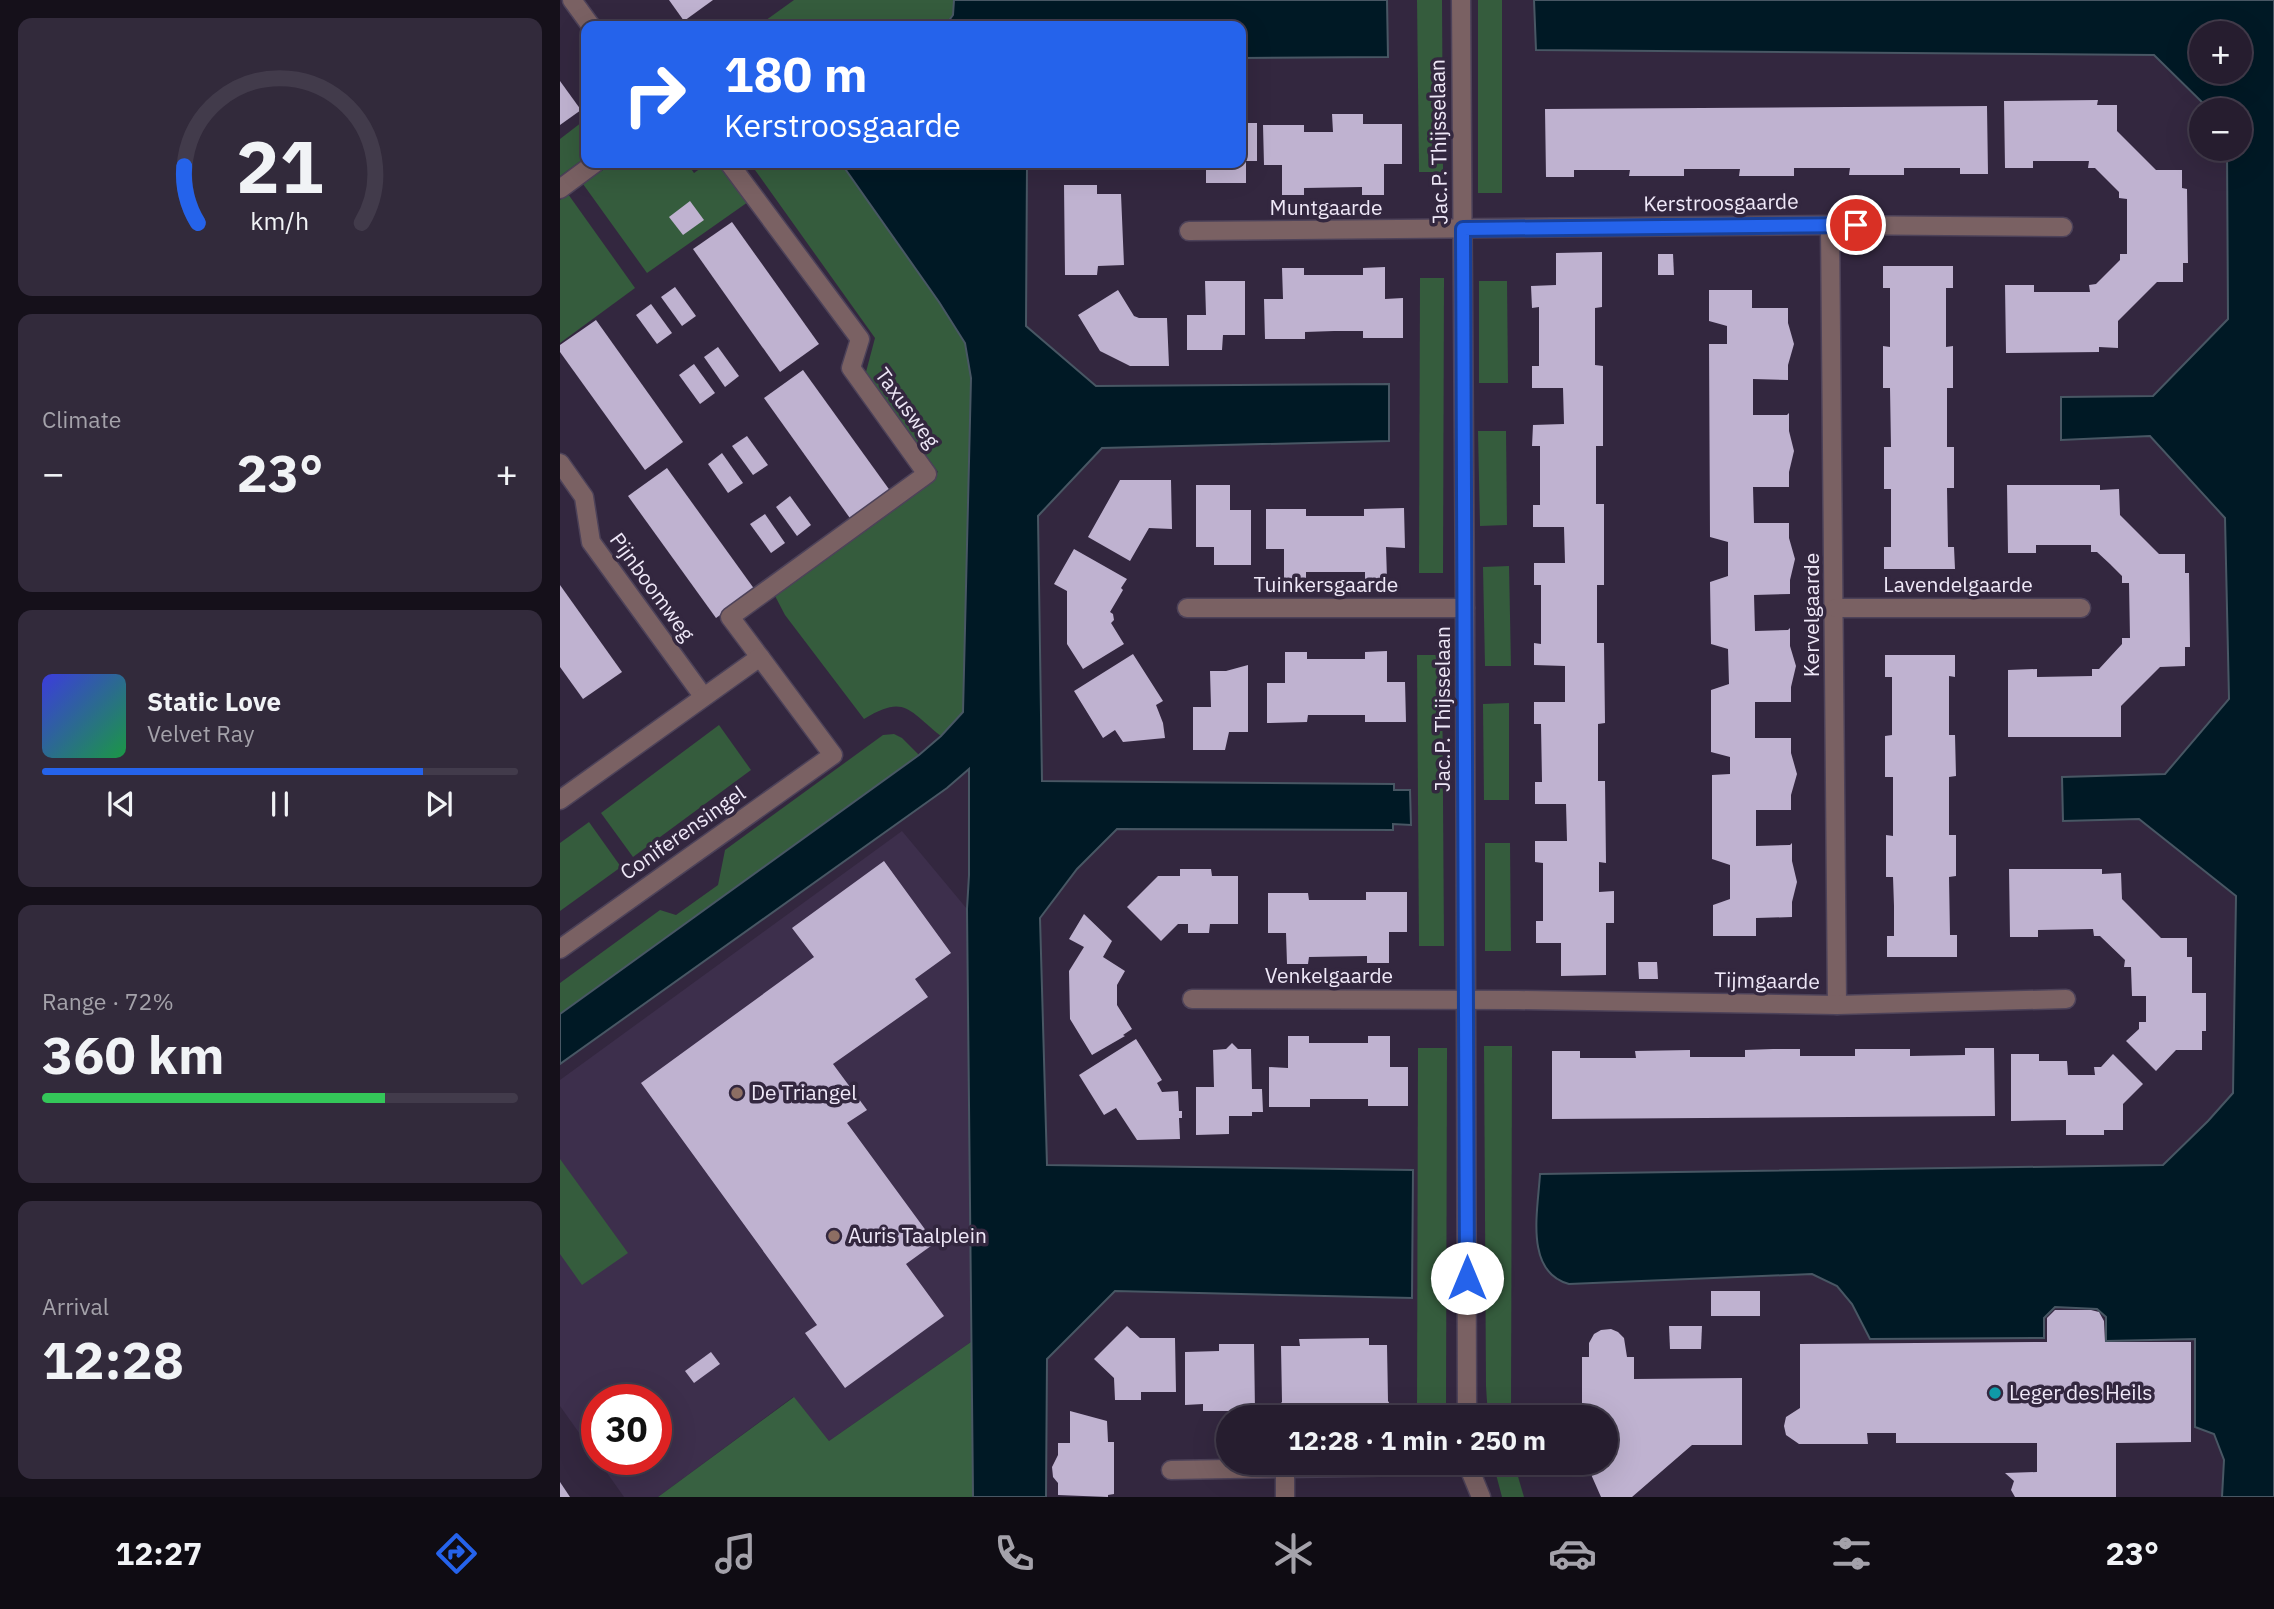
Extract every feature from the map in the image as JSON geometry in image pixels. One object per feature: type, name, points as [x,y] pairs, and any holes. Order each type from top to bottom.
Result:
[{"type":"street","points":[[572,0],[587,21]]},
{"type":"street","name":"Jac.P. Thijsselaan","points":[[1461,0],[1467,1405]]},
{"type":"street","points":[[560,189],[588,168]]},
{"type":"street","name":"Taxusweg","points":[[733,168],[860,339],[851,368],[927,474],[730,617],[760,657]]},
{"type":"street","name":"Kerstroosgaarde","points":[[1463,229],[1830,225],[2063,227]]},
{"type":"street","name":"Kervelgaarde","points":[[1830,225],[1837,1005]]},
{"type":"street","name":"Muntgaarde","points":[[1189,231],[1463,229]]},
{"type":"street","name":"Pijnboomweg","points":[[560,463],[584,497],[591,541],[703,696]]},
{"type":"street","name":"Tuinkersgaarde","points":[[1187,608],[1465,608]]},
{"type":"street","name":"Lavendelgaarde","points":[[1835,608],[2081,608]]},
{"type":"street","points":[[560,800],[760,657]]},
{"type":"street","name":"Coniferensingel","points":[[560,949],[833,755],[760,657]]},
{"type":"street","name":"Venkelgaarde","points":[[1192,999],[1467,1000]]},
{"type":"street","name":"Tijmgaarde","points":[[1467,1000],[1837,1005],[2066,999]]},
{"type":"street","points":[[1171,1469],[1216,1469]]},
{"type":"street","points":[[1285,1475],[1285,1497]]},
{"type":"street","points":[[1472,1475],[1481,1497]]},
{"type":"shaded area","points":[[902,831],[967,909],[971,1342],[829,1441],[793,1397],[658,1497],[624,1497],[609,1475],[672,1475],[672,1384],[581,1384],[581,1436],[560,1406],[560,1080]]},
{"type":"green space","points":[[794,0],[954,0],[953,15],[949,21],[765,21]]},
{"type":"green space","points":[[1417,0],[1442,0],[1443,172],[1419,172]]},
{"type":"green space","points":[[1478,0],[1502,0],[1502,193],[1478,193]]},
{"type":"green space","points":[[581,123],[581,161],[560,176],[560,139]]},
{"type":"green space","points":[[606,168],[690,168],[694,173],[701,168],[723,168],[748,202],[647,273],[583,184]]},
{"type":"green space","points":[[754,168],[845,168],[965,343],[971,378],[963,712],[941,736],[906,708],[889,707],[864,719],[785,615],[774,594],[938,472],[866,372],[875,338]]},
{"type":"green space","points":[[568,194],[635,288],[560,343],[560,200]]},
{"type":"green space","points":[[1420,278],[1444,278],[1443,573],[1419,573]]},
{"type":"green space","points":[[1479,281],[1507,281],[1508,383],[1479,383]]},
{"type":"green space","points":[[1478,431],[1506,431],[1507,525],[1480,526]]},
{"type":"green space","points":[[1509,566],[1511,666],[1485,666],[1483,567]]},
{"type":"green space","points":[[1417,655],[1442,655],[1444,946],[1419,946]]},
{"type":"green space","points":[[1509,703],[1509,800],[1484,800],[1483,704]]},
{"type":"green space","points":[[719,725],[751,770],[633,857],[601,813]]},
{"type":"green space","points":[[894,734],[919,755],[560,1014],[560,983],[660,910],[676,915],[718,885],[725,850],[883,735]]},
{"type":"green space","points":[[589,822],[621,867],[560,911],[560,843]]},
{"type":"green space","points":[[1485,843],[1510,843],[1511,951],[1485,951]]},
{"type":"green space","points":[[1484,1046],[1512,1046],[1511,1405],[1487,1405]]},
{"type":"green space","points":[[1418,1048],[1447,1048],[1446,1405],[1417,1405]]},
{"type":"green space","points":[[560,1159],[628,1253],[582,1285],[560,1254]]},
{"type":"green space","points":[[971,1342],[973,1497],[658,1497],[794,1397],[829,1441]]},
{"type":"green space","points":[[1496,1475],[1518,1475],[1524,1497],[1502,1497]]},
{"type":"water","points":[[954,0],[1387,0],[1388,57],[1246,58],[1246,21],[949,21],[953,15]]},
{"type":"water","points":[[1534,0],[2274,0],[2274,1497],[2222,1497],[2224,1460],[2214,1434],[2195,1427],[2195,1339],[2106,1341],[2106,1317],[2097,1309],[2055,1307],[2044,1318],[2044,1338],[1870,1339],[1852,1304],[1837,1286],[1812,1274],[1569,1284],[1555,1277],[1545,1267],[1537,1238],[1540,1174],[2163,1165],[2233,1093],[2236,896],[2139,819],[2063,821],[2062,777],[2165,774],[2229,699],[2225,518],[2150,436],[2061,440],[2061,397],[2153,396],[2228,319],[2227,161],[2252,161],[2252,98],[2198,98],[2154,55],[1536,50]]},
{"type":"water","points":[[845,168],[1027,168],[1026,326],[1096,386],[1389,384],[1389,441],[1102,448],[1038,516],[1042,781],[1394,784],[1394,790],[1410,790],[1411,825],[1393,824],[1393,830],[1117,829],[1077,869],[1040,918],[1047,1165],[1413,1170],[1412,1298],[1115,1291],[1047,1359],[1046,1497],[973,1497],[967,909],[969,769],[947,788],[560,1064],[560,1014],[919,755],[963,712],[971,378],[965,343]]},
{"type":"building","points":[[669,0],[713,0],[684,21]]},
{"type":"building","points":[[560,81],[581,110],[560,125]]},
{"type":"building","points":[[2098,100],[2097,105],[2117,105],[2117,131],[2156,170],[2182,170],[2182,188],[2187,189],[2188,263],[2183,263],[2183,282],[2157,282],[2118,321],[2118,348],[2099,347],[2099,352],[2006,353],[2005,285],[2034,285],[2034,292],[2090,292],[2089,285],[2096,284],[2120,260],[2120,254],[2127,254],[2127,199],[2119,198],[2119,192],[2095,168],[2088,168],[2089,161],[2033,161],[2033,168],[2005,168],[2004,101]]},
{"type":"building","points":[[1987,106],[1988,174],[1960,174],[1960,168],[1904,168],[1904,175],[1849,175],[1850,168],[1794,168],[1794,176],[1739,176],[1740,169],[1684,169],[1684,176],[1629,176],[1630,170],[1574,170],[1574,177],[1546,177],[1545,109]]},
{"type":"building","points":[[1332,114],[1363,114],[1363,124],[1402,124],[1402,164],[1384,164],[1384,195],[1362,195],[1362,187],[1304,188],[1304,195],[1282,195],[1282,165],[1264,165],[1263,125],[1304,125],[1304,132],[1333,132]]},
{"type":"building","points":[[1246,123],[1257,123],[1257,161],[1246,161]]},
{"type":"building","points":[[1206,168],[1246,168],[1246,183],[1206,183]]},
{"type":"building","points":[[1064,185],[1097,185],[1097,194],[1121,194],[1124,265],[1098,266],[1097,275],[1065,275]]},
{"type":"building","points":[[690,201],[704,220],[683,235],[669,217]]},
{"type":"building","points":[[732,222],[819,344],[780,372],[693,249]]},
{"type":"building","points":[[1602,252],[1602,307],[1595,308],[1595,365],[1603,366],[1603,446],[1596,446],[1596,504],[1604,504],[1604,585],[1597,585],[1597,643],[1604,643],[1605,723],[1598,724],[1598,781],[1605,781],[1606,863],[1599,862],[1599,892],[1614,891],[1614,923],[1606,923],[1606,975],[1561,976],[1561,943],[1536,943],[1536,921],[1543,921],[1543,863],[1535,862],[1535,841],[1567,841],[1566,804],[1535,804],[1535,782],[1542,782],[1541,724],[1534,724],[1534,702],[1565,702],[1565,666],[1534,665],[1534,643],[1541,644],[1541,585],[1534,585],[1534,563],[1565,563],[1564,527],[1533,527],[1533,505],[1540,505],[1540,446],[1532,446],[1533,425],[1564,424],[1563,388],[1532,388],[1532,366],[1539,366],[1539,307],[1532,308],[1531,286],[1556,285],[1556,253]]},
{"type":"building","points":[[1658,254],[1673,254],[1674,275],[1658,275]]},
{"type":"building","points":[[1883,266],[1953,266],[1953,288],[1946,288],[1946,347],[1953,346],[1953,388],[1947,388],[1947,447],[1954,447],[1954,488],[1947,488],[1948,547],[1954,547],[1955,569],[1884,569],[1884,547],[1891,547],[1891,489],[1884,489],[1884,447],[1891,447],[1890,388],[1883,388],[1883,346],[1890,347],[1890,288],[1883,288]]},
{"type":"building","points":[[1385,267],[1385,299],[1403,298],[1403,338],[1363,338],[1363,331],[1334,331],[1305,332],[1305,339],[1265,339],[1264,299],[1283,299],[1282,268],[1304,268],[1304,275],[1363,275],[1363,268]]},
{"type":"building","points":[[1205,281],[1245,281],[1245,335],[1223,335],[1222,350],[1187,350],[1187,315],[1206,315]]},
{"type":"building","points":[[675,287],[696,316],[682,326],[661,297]]},
{"type":"building","points":[[1118,290],[1134,316],[1167,318],[1169,366],[1130,366],[1100,351],[1078,315]]},
{"type":"building","points":[[1709,290],[1752,290],[1752,308],[1788,308],[1788,323],[1794,344],[1788,365],[1788,380],[1753,379],[1753,415],[1789,413],[1789,431],[1794,451],[1789,487],[1753,487],[1754,523],[1789,523],[1789,538],[1795,559],[1790,594],[1754,595],[1755,631],[1790,628],[1790,646],[1796,666],[1791,702],[1755,702],[1755,738],[1791,738],[1791,753],[1797,774],[1791,795],[1791,810],[1756,810],[1756,846],[1792,843],[1792,861],[1797,882],[1792,902],[1792,917],[1756,918],[1756,936],[1713,936],[1713,905],[1730,899],[1730,865],[1712,859],[1712,775],[1730,774],[1730,757],[1711,752],[1711,690],[1729,684],[1728,649],[1711,644],[1710,582],[1728,576],[1728,542],[1710,537],[1709,344],[1727,344],[1727,326],[1709,321]]},
{"type":"building","points":[[651,304],[672,333],[657,344],[636,315]]},
{"type":"building","points":[[596,320],[683,442],[645,470],[560,352],[560,345]]},
{"type":"building","points":[[718,347],[739,376],[725,387],[704,357]]},
{"type":"building","points":[[694,364],[715,393],[700,404],[679,375]]},
{"type":"building","points":[[803,370],[891,492],[852,521],[764,398]]},
{"type":"building","points":[[747,436],[768,465],[753,475],[732,446]]},
{"type":"building","points":[[722,453],[743,483],[728,493],[708,464]]},
{"type":"building","points":[[667,468],[755,590],[716,618],[628,496]]},
{"type":"building","points":[[1120,480],[1171,480],[1172,529],[1149,528],[1130,561],[1088,537]]},
{"type":"building","points":[[1196,485],[1230,485],[1230,510],[1251,510],[1251,565],[1214,565],[1214,547],[1196,547]]},
{"type":"building","points":[[2007,485],[2100,485],[2100,490],[2119,489],[2120,515],[2159,554],[2185,554],[2185,573],[2189,573],[2190,647],[2185,647],[2185,666],[2160,667],[2121,706],[2121,737],[2008,737],[2008,670],[2037,669],[2037,677],[2092,676],[2092,669],[2099,669],[2122,644],[2122,638],[2130,638],[2129,583],[2122,583],[2122,576],[2097,552],[2091,552],[2091,545],[2036,545],[2036,553],[2008,553]]},
{"type":"building","points":[[790,496],[811,525],[797,536],[776,507]]},
{"type":"building","points":[[1404,508],[1405,548],[1386,547],[1387,579],[1365,579],[1365,572],[1306,572],[1306,579],[1284,579],[1284,549],[1266,549],[1266,509],[1306,509],[1306,516],[1364,516],[1364,509]]},
{"type":"building","points":[[765,514],[785,543],[771,553],[750,524]]},
{"type":"building","points":[[1074,549],[1127,579],[1110,612],[1114,620],[1111,623],[1124,644],[1083,669],[1067,644],[1067,591],[1054,584]]},
{"type":"building","points":[[560,585],[622,672],[583,699],[560,667]]},
{"type":"building","points":[[1387,651],[1387,682],[1405,682],[1406,722],[1365,722],[1365,715],[1308,715],[1307,722],[1267,723],[1267,683],[1285,683],[1285,652],[1307,652],[1307,659],[1365,659],[1365,652]]},
{"type":"building","points":[[1133,654],[1163,701],[1156,705],[1165,738],[1123,742],[1115,730],[1103,738],[1074,691]]},
{"type":"building","points":[[1885,655],[1955,655],[1955,677],[1949,676],[1949,735],[1955,735],[1956,776],[1949,777],[1949,835],[1956,835],[1956,876],[1949,877],[1950,935],[1957,935],[1957,957],[1887,957],[1887,936],[1894,936],[1894,906],[1893,877],[1886,877],[1886,835],[1893,836],[1893,777],[1885,777],[1885,736],[1892,735],[1892,677],[1885,677]]},
{"type":"building","points":[[1248,665],[1248,732],[1229,732],[1225,750],[1193,750],[1193,707],[1211,707],[1210,671],[1226,671]]},
{"type":"building","points":[[884,861],[951,953],[915,979],[928,997],[833,1064],[867,1110],[847,1123],[935,1243],[906,1264],[944,1316],[845,1388],[805,1333],[817,1325],[641,1083],[814,957],[792,928]]},
{"type":"building","points":[[1180,869],[1211,869],[1212,876],[1238,876],[1238,924],[1210,924],[1209,933],[1188,933],[1188,924],[1178,924],[1161,941],[1127,907],[1158,876],[1180,876]]},
{"type":"building","points":[[2009,869],[2102,869],[2102,874],[2121,873],[2122,899],[2161,938],[2187,938],[2187,957],[2192,957],[2192,993],[2206,993],[2206,1031],[2202,1031],[2202,1050],[2176,1050],[2156,1071],[2126,1041],[2139,1029],[2139,1022],[2146,1022],[2146,996],[2132,996],[2131,967],[2124,967],[2125,960],[2100,936],[2094,936],[2093,929],[2038,930],[2038,937],[2010,937]]},
{"type":"building","points":[[1366,892],[1407,892],[1407,932],[1389,932],[1389,963],[1367,963],[1367,956],[1309,957],[1308,964],[1287,964],[1286,933],[1268,933],[1268,893],[1308,893],[1309,900],[1366,900]]},
{"type":"building","points":[[1084,914],[1112,941],[1103,957],[1125,971],[1117,985],[1117,1005],[1132,1029],[1092,1055],[1070,1019],[1069,971],[1084,947],[1069,939]]},
{"type":"building","points":[[1638,962],[1657,962],[1658,979],[1639,979]]},
{"type":"building","points":[[1288,1036],[1309,1036],[1309,1043],[1368,1043],[1368,1036],[1390,1036],[1390,1067],[1408,1067],[1408,1106],[1368,1106],[1368,1099],[1310,1099],[1310,1107],[1269,1107],[1269,1067],[1288,1068]]},
{"type":"building","points":[[1136,1039],[1162,1080],[1157,1083],[1162,1092],[1178,1091],[1179,1111],[1182,1111],[1182,1118],[1179,1118],[1180,1139],[1137,1140],[1116,1108],[1104,1115],[1079,1075]]},
{"type":"building","points":[[1232,1043],[1238,1049],[1251,1049],[1252,1089],[1262,1089],[1263,1112],[1252,1112],[1252,1116],[1229,1116],[1229,1134],[1196,1135],[1196,1087],[1214,1087],[1213,1050],[1226,1049]]},
{"type":"building","points":[[1965,1048],[1994,1048],[1995,1116],[1552,1119],[1552,1051],[1580,1051],[1580,1058],[1636,1058],[1635,1051],[1690,1050],[1690,1057],[1745,1057],[1745,1050],[1800,1049],[1800,1056],[1855,1056],[1855,1049],[1910,1049],[1910,1056],[1965,1055]]},
{"type":"building","points":[[2011,1054],[2039,1054],[2039,1061],[2067,1061],[2068,1075],[2095,1075],[2094,1067],[2101,1067],[2113,1054],[2143,1084],[2123,1104],[2123,1130],[2104,1130],[2104,1135],[2066,1135],[2066,1120],[2011,1121]]},
{"type":"building","points":[[1711,1291],[1760,1291],[1760,1316],[1711,1316]]},
{"type":"building","name":"Leger des Heils","points":[[2055,1310],[2099,1312],[2104,1321],[2105,1342],[2191,1342],[2191,1442],[2116,1443],[2116,1497],[2015,1497],[2011,1490],[2014,1481],[2005,1473],[2037,1472],[2037,1443],[1896,1443],[1896,1433],[1867,1433],[1868,1444],[1799,1444],[1786,1435],[1786,1417],[1800,1408],[1800,1344],[2047,1342],[2047,1318]]},
{"type":"building","points":[[1127,1326],[1140,1338],[1175,1338],[1176,1392],[1141,1392],[1141,1400],[1115,1400],[1114,1378],[1094,1359]]},
{"type":"building","points":[[1669,1326],[1702,1326],[1701,1349],[1670,1349]]},
{"type":"building","points":[[1611,1329],[1624,1338],[1627,1357],[1634,1357],[1634,1379],[1742,1378],[1742,1445],[1692,1445],[1632,1497],[1601,1497],[1591,1475],[1618,1475],[1618,1405],[1582,1405],[1582,1357],[1589,1357],[1589,1343],[1594,1334]]},
{"type":"building","points":[[1369,1338],[1369,1345],[1387,1345],[1388,1401],[1390,1405],[1279,1405],[1282,1402],[1281,1346],[1300,1346],[1299,1339]]},
{"type":"building","points":[[1219,1344],[1254,1344],[1255,1405],[1216,1405],[1216,1411],[1203,1411],[1203,1404],[1185,1405],[1185,1352],[1219,1351]]},
{"type":"building","points":[[711,1352],[720,1364],[694,1383],[685,1371]]},
{"type":"building","points":[[1070,1411],[1107,1421],[1108,1442],[1114,1442],[1114,1494],[1108,1497],[1058,1495],[1058,1483],[1053,1477],[1052,1467],[1058,1455],[1058,1443],[1070,1443]]},
{"type":"building","points":[[560,1482],[570,1497],[560,1497]]},
{"type":"place","name":"De Triangel","points":[[737,1093]]},
{"type":"place","name":"Auris Taalplein","points":[[834,1236]]},
{"type":"place","name":"Leger des Heils","points":[[1995,1393]]},
{"type":"route","points":[[1467,1278],[1463,229],[1856,225]]}]
